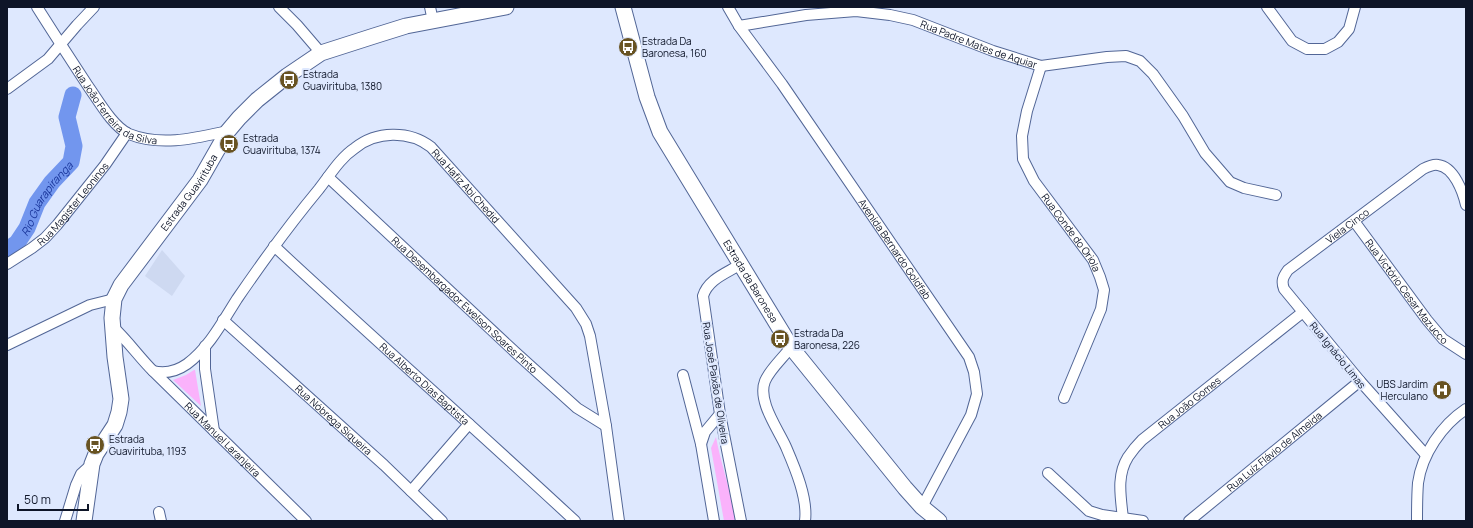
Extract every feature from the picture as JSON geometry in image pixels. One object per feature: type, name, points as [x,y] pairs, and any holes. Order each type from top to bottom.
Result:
[{"type":"street","name":"Rua João Ferreira da Silva","points":[[37,7],[111,118],[127,133],[151,139],[179,141],[228,131]]},
{"type":"street","points":[[7,89],[48,59],[94,7]]},
{"type":"street","points":[[280,7],[297,25],[320,54]]},
{"type":"street","name":"Estrada Guavirituba","points":[[84,521],[92,464],[96,454],[115,425],[120,412],[121,399],[112,318],[114,299],[121,286],[200,180],[228,131],[257,100],[287,76],[320,54],[400,28],[432,14],[506,7]]},
{"type":"street","name":"Estrada da Baronesa","points":[[623,7],[647,98],[660,132],[792,347],[875,452],[922,507],[939,521]]},
{"type":"street","name":"Avenida Bernardo Goldfab","points":[[728,7],[739,26],[782,84],[968,356],[974,372],[977,394],[971,415],[922,507]]},
{"type":"street","points":[[1267,7],[1292,41],[1307,49],[1325,49],[1338,42],[1349,29],[1355,7]]},
{"type":"street","name":"Rua Padre Mates de Aquiar","points":[[739,26],[806,15],[842,12],[890,14],[913,20],[993,51],[1041,66],[1107,57],[1126,56],[1140,61],[1153,74],[1205,153],[1230,182],[1244,188],[1276,195]]},
{"type":"street","name":"Rua Conde do Oriola","points":[[1041,66],[1027,111],[1022,136],[1023,159],[1034,181],[1093,260],[1104,290],[1101,309],[1064,398]]},
{"type":"street","name":"Rua Magister Leoninos","points":[[7,264],[45,238],[57,225],[106,165],[127,133]]},
{"type":"street","name":"Rua Hafiz Abi Chedid","points":[[153,371],[168,372],[178,369],[187,364],[205,346],[274,246],[328,177],[344,158],[355,148],[369,139],[384,135],[414,137],[431,147],[576,308],[586,324],[590,336],[606,426],[619,521]]},
{"type":"street","name":"Viela Cinco","points":[[1284,289],[1282,282],[1283,276],[1288,270],[1423,169],[1438,165],[1446,168],[1456,179],[1466,205]]},
{"type":"street","name":"Rua Desembargador Ewelson Soares Pinto","points":[[328,177],[577,408],[606,426]]},
{"type":"street","name":"Rua Victório Cesar Mazucco","points":[[1354,221],[1427,320],[1443,339],[1466,354]]},
{"type":"street","name":"Rua Alberto Dias Baptista","points":[[274,246],[575,521]]},
{"type":"street","name":"Rua José Paixão de Oliveira","points":[[741,264],[712,282],[705,288],[703,296],[720,414],[741,521]]},
{"type":"street","name":"Rua Ignácio Limas","points":[[1284,289],[1360,381],[1426,455]]},
{"type":"street","points":[[7,345],[90,306],[114,299]]},
{"type":"street","name":"Rua João Gomes","points":[[1123,519],[1120,474],[1128,458],[1142,440],[1303,312]]},
{"type":"street","name":"Rua Nóbrega Siqueira","points":[[223,320],[384,464],[442,521]]},
{"type":"street","name":"Rua Manuel Laranjeira","points":[[113,327],[126,339],[139,357],[306,521]]},
{"type":"street","name":"Rua Manuel Laranjeira","points":[[114,345],[123,347],[139,357]]},
{"type":"street","points":[[205,346],[206,369],[214,430]]},
{"type":"street","points":[[792,347],[769,374],[765,382],[763,393],[765,404],[786,448],[801,488],[805,504],[805,521]]},
{"type":"street","points":[[683,375],[701,444],[714,521]]},
{"type":"street","name":"Rua Luíz Flávio de Almeida","points":[[1189,521],[1360,381]]},
{"type":"street","points":[[1418,521],[1418,483],[1426,455],[1443,429],[1466,409]]},
{"type":"street","points":[[701,444],[705,432],[720,414]]},
{"type":"street","points":[[411,491],[469,424]]},
{"type":"street","points":[[65,521],[76,484],[81,474],[92,464]]},
{"type":"street","points":[[1048,473],[1089,510],[1102,515],[1143,521]]},
{"type":"shaded area","points":[[162,250],[185,276],[172,296],[145,276]]},
{"type":"shaded area","points":[[195,370],[201,406],[173,380]]},
{"type":"shaded area","points":[[716,437],[735,521],[724,521],[711,448]]},
{"type":"waterway","name":"Rio Guarapiranga","points":[[7,250],[17,243],[27,228],[37,203],[52,182],[71,162],[74,146],[67,117],[73,95]]},
{"type":"place","name":"Estrada Da Baronesa, 160","points":[[628,47]]},
{"type":"place","name":"Estrada Guavirituba, 1380","points":[[289,80]]},
{"type":"place","name":"Estrada Guavirituba, 1374","points":[[229,144]]},
{"type":"place","name":"Estrada Da Baronesa, 226","points":[[780,339]]},
{"type":"place","name":"UBS Jardim Herculano","points":[[1442,390]]},
{"type":"place","name":"Estrada Guavirituba, 1193","points":[[95,445]]}]
